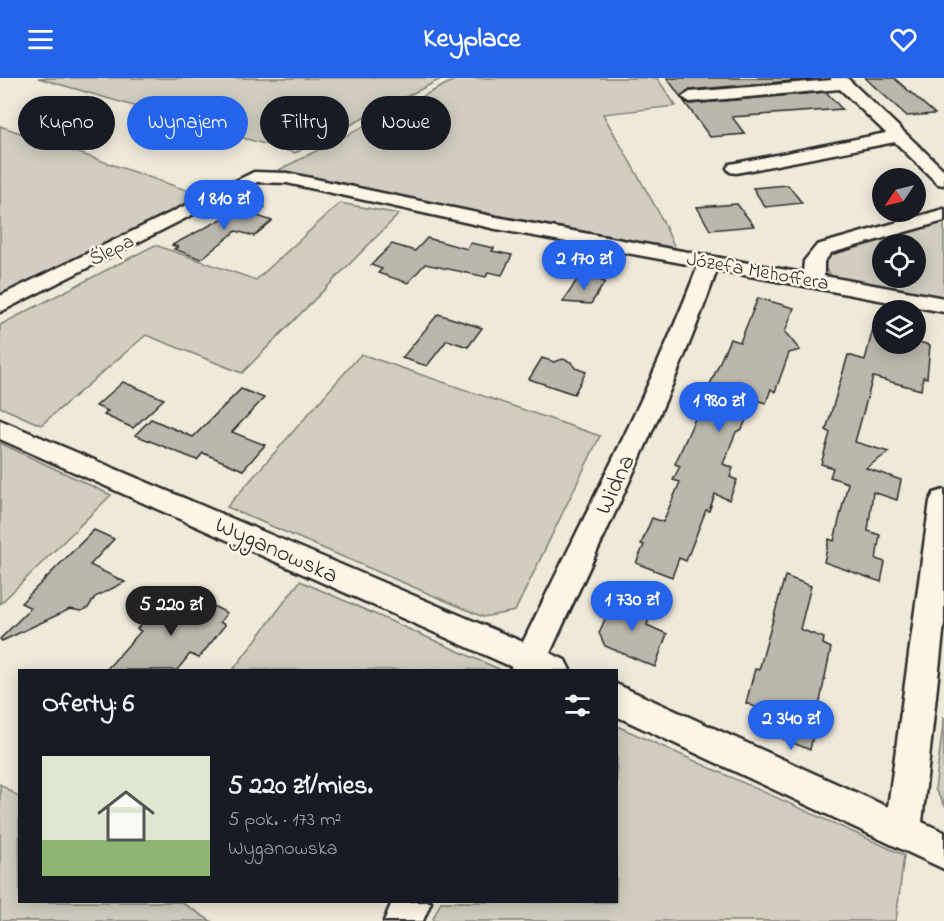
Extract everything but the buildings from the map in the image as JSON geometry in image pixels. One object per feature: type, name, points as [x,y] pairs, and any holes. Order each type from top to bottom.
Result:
[{"type":"street","points":[[690,97],[841,81],[944,180]]},
{"type":"street","points":[[736,168],[899,136]]},
{"type":"street","name":"Józefa Mehoffera","points":[[254,177],[287,178],[496,223],[813,279],[944,305]]},
{"type":"street","name":"Ślepa","points":[[0,305],[254,177]]},
{"type":"street","points":[[813,279],[814,261],[824,249],[944,215]]},
{"type":"street","name":"Widna","points":[[537,667],[694,305],[710,261]]},
{"type":"street","name":"Wyganowska","points":[[0,429],[537,667]]},
{"type":"street","points":[[903,831],[944,501]]},
{"type":"street","points":[[618,700],[944,850]]},
{"type":"street","points":[[403,921],[412,903]]},
{"type":"shaded area","points":[[38,78],[443,78],[407,96],[361,96],[361,120],[349,126],[349,96],[260,96],[260,143],[248,139],[248,96],[127,96],[127,104],[115,100],[115,96],[100,96]]},
{"type":"shaded area","points":[[458,78],[657,78],[676,106],[603,114],[659,213],[676,250],[275,172],[318,150],[349,150],[349,134],[361,128],[361,150],[451,150],[451,96],[423,96]]},
{"type":"shaded area","points":[[0,126],[18,132],[18,150],[70,150],[207,197],[0,298]]},
{"type":"shaded area","points":[[285,150],[301,150],[295,153]]},
{"type":"shaded area","points":[[340,203],[399,214],[242,373],[146,335],[41,425],[0,407],[0,325],[155,245],[256,280]]},
{"type":"shaded area","points":[[944,221],[944,299],[886,288],[926,288],[926,234],[900,234]]},
{"type":"shaded area","points":[[872,242],[872,285],[834,278],[823,267],[826,256]]},
{"type":"shaded area","points":[[361,354],[600,436],[515,611],[483,617],[227,507]]},
{"type":"shaded area","points":[[0,443],[111,495],[0,604]]},
{"type":"shaded area","points":[[300,581],[499,669],[234,669]]},
{"type":"shaded area","points":[[944,717],[944,805],[935,789]]},
{"type":"shaded area","points":[[618,726],[904,855],[896,921],[432,921],[441,903],[618,903]]},
{"type":"shaded area","points":[[0,784],[18,796],[18,903],[183,903],[211,921],[0,921]]}]
